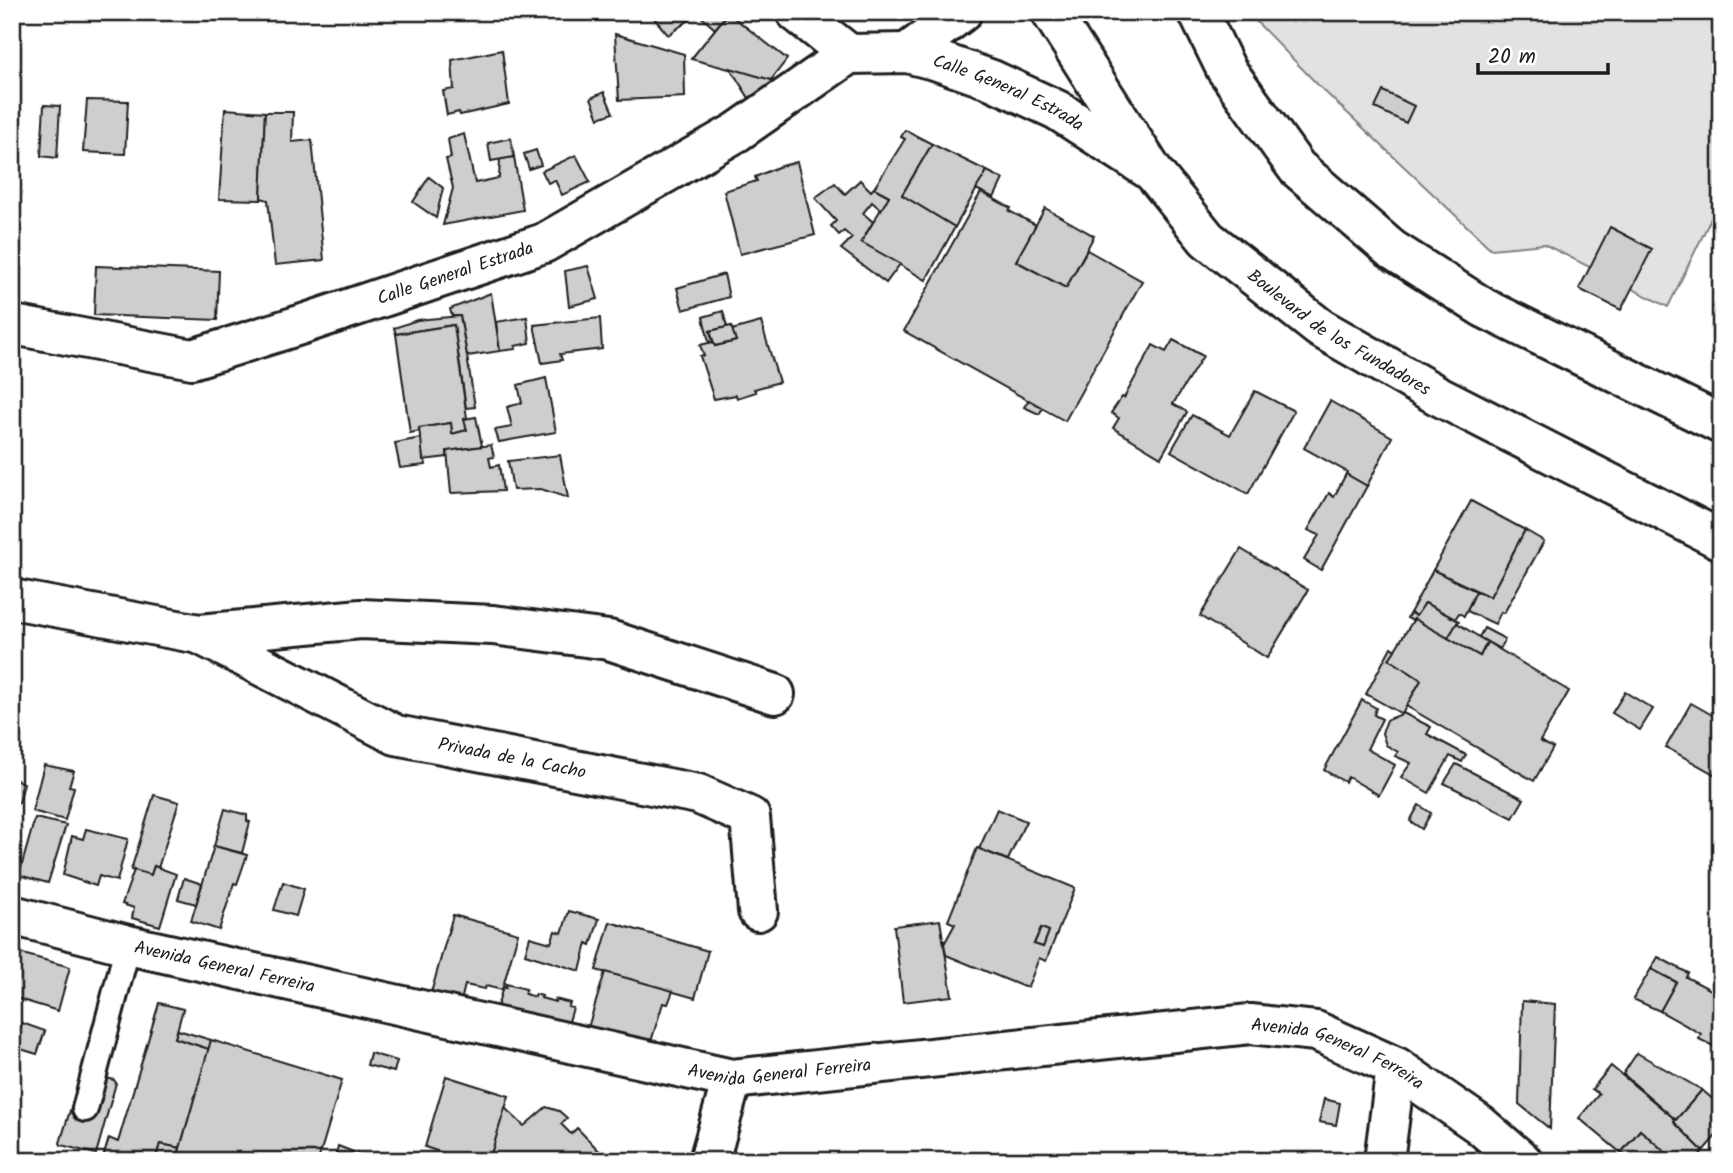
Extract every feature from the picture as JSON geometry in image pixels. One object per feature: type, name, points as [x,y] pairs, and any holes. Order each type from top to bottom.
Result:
[{"type":"street","points":[[796,12],[849,54]]},
{"type":"street","points":[[907,53],[962,12]]},
{"type":"street","name":"Boulevard de los Fundadores","points":[[1051,12],[1153,172],[1207,239],[1320,328],[1437,395],[1721,540]]},
{"type":"street","points":[[1198,12],[1226,69],[1297,168],[1391,249],[1484,308],[1721,424]]},
{"type":"street","name":"Calle General Estrada","points":[[19,326],[192,359],[303,324],[544,243],[737,132],[849,54],[907,53],[992,80],[1057,110],[1153,172]]},
{"type":"street","name":"Privada de la Cacho","points":[[12,599],[199,634],[360,619],[493,625],[609,640],[775,694]]},
{"type":"street","name":"Privada de la Cacho","points":[[199,634],[396,734],[698,794],[750,817],[758,911]]},
{"type":"street","name":"Avenida General Ferreira","points":[[12,915],[128,945],[732,1079],[1250,1024],[1316,1031],[1396,1067],[1480,1125],[1522,1161]]},
{"type":"street","points":[[1384,1161],[1396,1067]]},
{"type":"street","points":[[709,1161],[732,1079]]},
{"type":"lane","points":[[85,1110],[128,945]]},
{"type":"shaded area","points":[[1247,12],[1721,12],[1721,198],[1668,307],[1544,244],[1491,249],[1320,87]]},
{"type":"building","points":[[661,12],[686,12],[692,18],[668,35],[654,18]]},
{"type":"building","points":[[696,12],[726,12],[728,13],[715,29]]},
{"type":"building","points":[[728,13],[787,59],[771,80],[691,59]]},
{"type":"building","points":[[615,34],[684,54],[685,97],[619,100]]},
{"type":"building","points":[[502,50],[509,104],[460,115],[459,112],[447,115],[443,91],[454,89],[452,60]]},
{"type":"building","points":[[730,68],[771,80],[776,81],[749,98]]},
{"type":"building","points":[[1383,91],[1414,106],[1406,123],[1375,108]]},
{"type":"building","points":[[604,92],[613,113],[599,118],[591,98]]},
{"type":"building","points":[[87,100],[128,101],[125,154],[83,152]]},
{"type":"building","points":[[44,105],[60,106],[57,158],[41,156]]},
{"type":"building","points":[[225,109],[265,112],[261,200],[219,199]]},
{"type":"building","points":[[265,112],[293,112],[292,142],[312,140],[324,260],[275,265],[268,200],[261,198]]},
{"type":"building","points":[[905,130],[932,144],[902,195],[955,227],[926,280],[861,242],[889,196],[874,188],[905,139],[901,137]]},
{"type":"building","points":[[464,134],[475,183],[499,178],[500,159],[514,157],[523,210],[443,225],[453,188],[446,159],[451,158],[448,139]]},
{"type":"building","points":[[511,138],[514,157],[491,161],[488,143]]},
{"type":"building","points":[[932,144],[987,171],[955,227],[902,195]]},
{"type":"building","points":[[536,150],[541,165],[529,169],[524,154]]},
{"type":"building","points":[[576,155],[590,182],[562,195],[555,180],[548,183],[542,171]]},
{"type":"building","points":[[797,162],[815,235],[740,254],[724,191],[757,181],[755,177]]},
{"type":"building","points":[[987,171],[1003,179],[994,198],[976,189]]},
{"type":"building","points":[[429,177],[443,188],[436,218],[413,202]]},
{"type":"building","points":[[860,180],[871,191],[874,188],[889,196],[881,210],[872,202],[863,213],[873,222],[861,242],[900,264],[886,283],[841,249],[852,238],[844,231],[839,235],[831,226],[836,221],[815,198],[835,183],[845,194]]},
{"type":"building","points":[[981,192],[1036,225],[1016,261],[1066,288],[1087,250],[1142,281],[1065,421],[904,331]]},
{"type":"building","points":[[1045,208],[1094,236],[1066,288],[1016,261]]},
{"type":"building","points":[[1610,227],[1652,249],[1621,310],[1579,289]]},
{"type":"building","points":[[96,266],[219,271],[217,320],[94,315]]},
{"type":"building","points":[[588,266],[598,299],[569,306],[565,271]]},
{"type":"building","points":[[724,274],[729,297],[683,310],[677,288]]},
{"type":"building","points":[[491,293],[500,351],[467,356],[460,316],[452,316],[450,309]]},
{"type":"building","points":[[723,311],[727,327],[710,331],[713,342],[709,342],[703,317]]},
{"type":"building","points":[[460,316],[475,407],[466,408],[454,325],[396,334],[394,328],[417,320]]},
{"type":"building","points":[[527,317],[530,343],[515,346],[516,349],[500,351],[496,322]]},
{"type":"building","points":[[600,318],[602,349],[560,354],[562,360],[542,363],[534,325]]},
{"type":"building","points":[[761,322],[779,382],[754,389],[756,392],[737,398],[736,395],[714,399],[700,356],[704,356],[700,345],[713,342],[715,346],[736,341],[732,330]]},
{"type":"building","points":[[454,325],[467,430],[452,434],[451,423],[419,428],[420,431],[410,433],[396,334]]},
{"type":"building","points":[[731,326],[736,341],[715,346],[710,331]]},
{"type":"building","points":[[1173,340],[1203,356],[1173,404],[1187,412],[1161,457],[1113,428],[1119,418],[1111,413],[1122,397],[1124,398],[1153,345],[1166,352]]},
{"type":"building","points":[[546,378],[556,432],[499,442],[495,430],[512,427],[507,407],[522,403],[518,385]]},
{"type":"building","points":[[1255,391],[1294,411],[1248,494],[1171,451],[1192,415],[1230,435]]},
{"type":"building","points":[[1029,400],[1043,408],[1039,414],[1024,407]]},
{"type":"building","points":[[1330,401],[1392,437],[1367,486],[1304,448]]},
{"type":"building","points":[[476,417],[482,446],[447,451],[447,457],[423,460],[419,428],[451,423],[452,434],[467,430],[464,419]]},
{"type":"building","points":[[421,438],[426,465],[400,468],[395,443]]},
{"type":"building","points":[[491,445],[494,457],[489,458],[491,467],[499,465],[503,491],[451,493],[447,451]]},
{"type":"building","points":[[560,455],[568,498],[541,489],[513,490],[508,461]]},
{"type":"building","points":[[1346,474],[1367,486],[1321,570],[1304,560],[1319,535],[1308,530],[1329,493],[1334,497]]},
{"type":"building","points":[[1471,501],[1525,530],[1490,597],[1433,570]]},
{"type":"building","points":[[1525,530],[1544,541],[1504,613],[1501,612],[1495,624],[1467,611],[1476,591],[1490,597]]},
{"type":"building","points":[[1241,549],[1308,590],[1267,658],[1200,616]]},
{"type":"building","points":[[1433,570],[1476,591],[1464,616],[1459,613],[1455,619],[1425,603],[1416,616],[1410,613]]},
{"type":"building","points":[[1425,603],[1459,621],[1448,638],[1414,619],[1413,621],[1407,618],[1410,613],[1416,616]]},
{"type":"building","points":[[1414,619],[1480,656],[1487,642],[1569,691],[1540,741],[1553,748],[1534,781],[1406,706],[1421,680],[1389,659]]},
{"type":"building","points":[[1457,623],[1487,642],[1480,656],[1448,638]]},
{"type":"building","points":[[1484,628],[1505,639],[1500,649],[1479,637]]},
{"type":"building","points":[[1391,647],[1395,650],[1389,659],[1421,680],[1402,714],[1366,694]]},
{"type":"building","points":[[1625,692],[1653,709],[1640,730],[1612,713]]},
{"type":"building","points":[[1362,700],[1376,708],[1374,715],[1382,719],[1367,749],[1395,765],[1379,795],[1348,777],[1345,782],[1324,770]]},
{"type":"building","points":[[1691,703],[1721,720],[1721,778],[1666,747]]},
{"type":"building","points":[[1403,713],[1431,727],[1427,734],[1466,755],[1462,762],[1450,756],[1429,793],[1401,777],[1411,763],[1395,756],[1398,752],[1386,745],[1382,733],[1387,720]]},
{"type":"building","points":[[1456,764],[1524,799],[1513,818],[1444,783]]},
{"type":"building","points":[[44,765],[74,771],[69,786],[74,787],[65,820],[32,811]]},
{"type":"building","points":[[12,778],[24,783],[19,803],[12,803]]},
{"type":"building","points":[[154,795],[179,802],[158,868],[154,866],[151,875],[131,870]]},
{"type":"building","points":[[1419,805],[1431,813],[1422,829],[1410,821]]},
{"type":"building","points":[[225,809],[247,815],[247,821],[250,822],[242,853],[214,846]]},
{"type":"building","points":[[997,809],[1026,821],[1008,860],[979,849]]},
{"type":"building","points":[[35,818],[66,825],[48,883],[19,875]]},
{"type":"building","points":[[86,829],[128,839],[117,881],[99,876],[96,886],[63,875],[72,836],[83,839]]},
{"type":"building","points":[[214,846],[247,855],[237,884],[234,883],[219,930],[191,921]]},
{"type":"building","points":[[977,848],[1075,888],[1046,961],[1039,958],[1028,987],[946,955],[944,944],[955,924],[948,921]],"holes":[[[1041,928],[1049,931],[1043,947],[1034,944]]]},
{"type":"building","points":[[154,866],[176,874],[160,926],[132,918],[134,908],[122,904],[134,870],[151,875]]},
{"type":"building","points":[[184,878],[202,884],[196,904],[178,899]]},
{"type":"building","points":[[283,882],[304,889],[296,916],[274,910]]},
{"type":"building","points":[[569,911],[599,919],[591,945],[587,943],[580,971],[525,954],[530,937],[551,943],[555,931],[562,933]]},
{"type":"building","points":[[453,915],[518,933],[502,990],[465,985],[461,1001],[431,993]]},
{"type":"building","points":[[940,920],[952,996],[903,1002],[894,926]]},
{"type":"building","points":[[610,922],[708,951],[695,998],[596,970]]},
{"type":"building","points":[[1041,928],[1049,931],[1043,947],[1034,944]]},
{"type":"building","points":[[12,951],[70,967],[58,1011],[12,997]]},
{"type":"building","points":[[1658,957],[1688,973],[1686,977],[1721,995],[1721,1050],[1699,1039],[1701,1034],[1660,1011],[1676,982],[1651,969]]},
{"type":"building","points":[[1651,969],[1676,982],[1660,1011],[1633,999]]},
{"type":"building","points":[[605,972],[673,991],[668,1004],[663,1003],[649,1048],[587,1031]]},
{"type":"building","points":[[506,984],[526,989],[525,994],[535,997],[535,994],[555,1002],[555,999],[570,1003],[568,1007],[573,1008],[563,1041],[493,1022]]},
{"type":"building","points":[[1522,1001],[1555,1004],[1550,1129],[1519,1104]]},
{"type":"building","points":[[159,1003],[183,1009],[175,1038],[209,1049],[180,1148],[160,1144],[155,1161],[102,1161],[109,1138],[118,1142]]},
{"type":"building","points":[[22,1023],[45,1031],[37,1054],[14,1047]]},
{"type":"building","points":[[178,1030],[211,1040],[209,1049],[175,1038]]},
{"type":"building","points":[[211,1040],[342,1080],[318,1161],[177,1159]]},
{"type":"building","points":[[370,1053],[397,1061],[394,1072],[367,1065]]},
{"type":"building","points":[[1637,1053],[1702,1090],[1676,1120],[1623,1074]]},
{"type":"building","points":[[1611,1066],[1676,1120],[1674,1122],[1703,1151],[1695,1161],[1675,1161],[1640,1130],[1621,1153],[1579,1118],[1599,1094],[1592,1089]]},
{"type":"building","points":[[82,1072],[114,1080],[116,1083],[96,1154],[60,1143]]},
{"type":"building","points":[[446,1076],[509,1096],[489,1161],[466,1161],[425,1147]]},
{"type":"building","points":[[1702,1090],[1721,1106],[1721,1130],[1703,1151],[1674,1122]]},
{"type":"building","points":[[1324,1099],[1340,1103],[1336,1125],[1319,1122]]},
{"type":"building","points":[[546,1107],[559,1111],[567,1118],[561,1124],[571,1134],[577,1128],[609,1161],[489,1161],[505,1108],[524,1126]]},
{"type":"building","points":[[1640,1130],[1675,1161],[1622,1161],[1626,1156],[1621,1153]]},
{"type":"building","points":[[160,1144],[180,1148],[177,1159],[182,1161],[155,1161]]},
{"type":"building","points":[[338,1146],[369,1158],[369,1161],[334,1161]]}]
